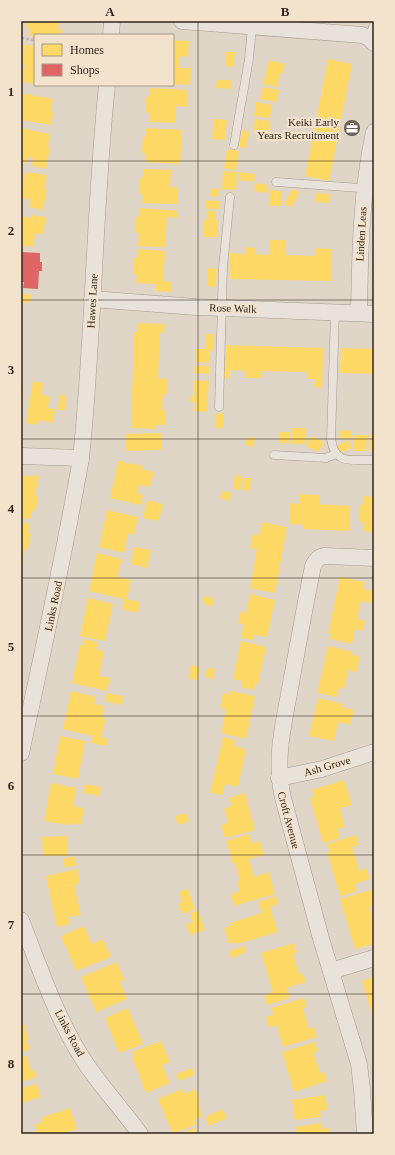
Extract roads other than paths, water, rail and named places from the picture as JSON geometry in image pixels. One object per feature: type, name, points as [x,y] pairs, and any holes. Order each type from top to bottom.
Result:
[{"type":"street","points":[[111,34],[112,21]]},
{"type":"street","points":[[182,21],[234,23],[252,26],[372,35]]},
{"type":"street","name":"Hawes Lane","points":[[81,458],[107,86]]},
{"type":"street","name":"Linden Leas","points":[[366,313],[361,231],[369,189],[374,132]]},
{"type":"street","name":"Rose Walk","points":[[92,299],[222,308],[366,313]]},
{"type":"street","points":[[21,456],[81,458]]},
{"type":"street","name":"Links Road","points":[[21,753],[62,562],[81,458]]},
{"type":"street","name":"Croft Avenue","points":[[365,1134],[359,1064],[282,798],[279,778],[279,756],[312,566],[315,560],[325,556],[374,558]]},
{"type":"street","name":"Ash Grove","points":[[279,778],[322,769],[374,752]]},
{"type":"street","name":"Links Road","points":[[21,920],[48,990],[74,1044],[92,1072],[140,1134]]},
{"type":"street","points":[[331,971],[374,958]]},
{"type":"lane","points":[[234,145],[249,58],[252,26]]},
{"type":"lane","points":[[276,182],[369,189]]},
{"type":"lane","points":[[219,407],[223,267],[230,197]]},
{"type":"lane","points":[[335,312],[332,447],[340,458],[374,460]]},
{"type":"lane","points":[[274,455],[326,458],[336,454]]},
{"type":"place","name":"Keiki Early Years Recruitment","points":[[352,128]]}]
